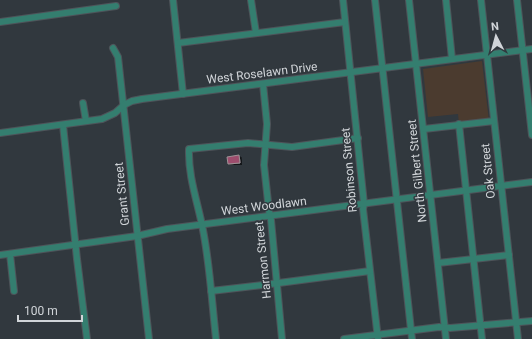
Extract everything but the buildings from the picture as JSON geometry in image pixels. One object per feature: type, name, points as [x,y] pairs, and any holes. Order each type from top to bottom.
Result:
[{"type":"street","points":[[173,0],[183,94]]},
{"type":"street","points":[[251,0],[256,33]]},
{"type":"street","name":"Robinson Street","points":[[343,0],[358,138],[364,204],[363,209],[378,337]]},
{"type":"street","points":[[375,0],[412,339]]},
{"type":"street","name":"North Gilbert Street","points":[[409,0],[446,339]]},
{"type":"street","points":[[446,0],[452,59]]},
{"type":"street","name":"Oak Street","points":[[481,0],[518,339]]},
{"type":"street","points":[[517,0],[532,135]]},
{"type":"street","points":[[0,22],[116,6]]},
{"type":"street","points":[[178,43],[345,22]]},
{"type":"street","name":"Grant Street","points":[[114,48],[118,57],[124,105],[149,339]]},
{"type":"street","name":"West Roselawn Drive","points":[[0,133],[63,125],[102,118],[115,113],[124,105],[132,101],[532,49]]},
{"type":"street","name":"Harmon Street","points":[[263,84],[267,124],[264,165],[282,339]]},
{"type":"street","points":[[83,103],[86,121]]},
{"type":"street","points":[[424,129],[494,120]]},
{"type":"street","points":[[459,124],[482,339]]},
{"type":"street","points":[[63,125],[87,339]]},
{"type":"street","points":[[216,339],[202,224],[192,182],[189,149],[237,143],[292,147],[358,138]]},
{"type":"street","name":"West Woodlawn","points":[[0,255],[137,236],[167,229],[202,224],[532,182]]},
{"type":"street","points":[[10,254],[14,291]]},
{"type":"street","points":[[438,263],[509,255]]},
{"type":"street","points":[[211,290],[370,271]]},
{"type":"street","points":[[344,339],[378,337],[411,330],[445,327],[450,328],[532,320]]},
{"type":"shaded area","points":[[482,61],[489,121],[459,124],[458,114],[428,117],[423,69]]}]
